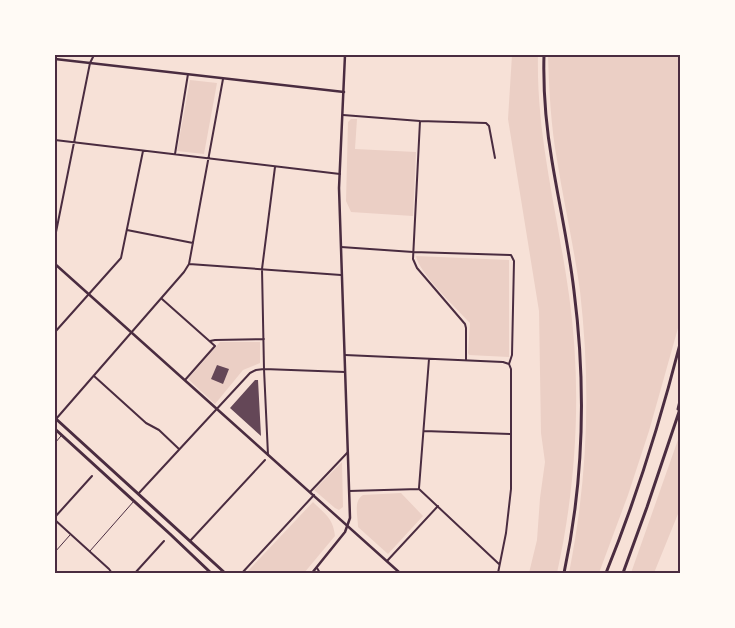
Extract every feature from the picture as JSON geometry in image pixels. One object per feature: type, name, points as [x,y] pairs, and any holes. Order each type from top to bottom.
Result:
[{"type":"main road","points":[[544,55],[548,133],[574,289],[582,377],[582,427],[578,478],[573,529],[564,573]]},
{"type":"main road","points":[[606,573],[651,447],[680,344]]},
{"type":"main road","points":[[623,573],[658,478],[680,401]]},
{"type":"main road","points":[[674,424],[680,409]]},
{"type":"main road","points":[[55,419],[225,573]]},
{"type":"main road","points":[[55,429],[211,573]]},
{"type":"street","points":[[55,237],[90,64],[94,55]]},
{"type":"street","points":[[312,573],[345,532],[350,518],[340,174],[345,55]]},
{"type":"street","points":[[55,60],[344,92]]},
{"type":"street","points":[[175,154],[188,74]]},
{"type":"street","points":[[55,419],[132,333],[189,264],[223,78]]},
{"type":"street","points":[[343,115],[420,121],[487,123],[494,158]]},
{"type":"street","points":[[420,121],[413,260],[417,268],[465,324],[466,360]]},
{"type":"street","points":[[55,140],[340,174]]},
{"type":"street","points":[[55,332],[121,258],[143,151]]},
{"type":"street","points":[[268,455],[262,269],[275,166]]},
{"type":"street","points":[[127,230],[193,242]]},
{"type":"street","points":[[341,247],[414,252],[510,255],[513,258],[512,355],[509,364],[511,369],[511,489],[510,509],[498,573]]},
{"type":"street","points":[[55,264],[400,573]]},
{"type":"street","points":[[189,264],[342,276]]},
{"type":"street","points":[[161,298],[215,346],[185,380]]},
{"type":"street","points":[[210,341],[264,339]]},
{"type":"street","points":[[345,355],[503,362],[509,364]]},
{"type":"street","points":[[420,489],[429,359]]},
{"type":"street","points":[[138,494],[248,374],[264,369],[345,372]]},
{"type":"street","points":[[94,376],[179,449]]},
{"type":"street","points":[[424,431],[511,434]]},
{"type":"street","points":[[55,444],[62,436]]},
{"type":"street","points":[[310,492],[348,452]]},
{"type":"street","points":[[190,541],[265,460]]},
{"type":"street","points":[[92,476],[55,519],[112,573]]},
{"type":"street","points":[[349,491],[420,489],[500,564]]},
{"type":"street","points":[[242,573],[314,495]]},
{"type":"street","points":[[90,551],[134,501]]},
{"type":"street","points":[[387,561],[438,506]]},
{"type":"street","points":[[55,552],[71,534]]},
{"type":"street","points":[[135,573],[164,541]]},
{"type":"street","points":[[316,568],[320,573]]},
{"type":"shaded area","points":[[512,55],[538,55],[540,115],[573,330],[576,399],[573,469],[564,539],[557,573],[529,573],[537,540],[545,462],[541,433],[539,311],[508,119]]},
{"type":"shaded area","points":[[548,55],[680,55],[680,321],[649,431],[599,573],[569,573],[584,467],[586,362],[580,291],[553,134]]},
{"type":"shaded area","points":[[190,80],[217,83],[204,154],[177,151]]},
{"type":"shaded area","points":[[351,119],[357,119],[355,149],[416,152],[413,216],[351,212],[346,201],[348,122]]},
{"type":"shaded area","points":[[416,256],[509,260],[509,357],[469,355],[470,323],[431,281]]},
{"type":"shaded area","points":[[220,342],[260,342],[260,363],[243,370],[215,404],[188,379]]},
{"type":"shaded area","points":[[680,434],[680,509],[654,573],[631,573]]},
{"type":"shaded area","points":[[342,462],[343,507],[339,510],[314,490]]},
{"type":"shaded area","points":[[401,493],[423,516],[388,554],[358,527],[357,505],[363,495]]},
{"type":"shaded area","points":[[313,502],[330,520],[335,536],[304,573],[246,573]]},
{"type":"building","points":[[217,365],[229,369],[223,384],[211,379]]},
{"type":"building","points":[[255,380],[258,380],[261,436],[230,408]]}]
